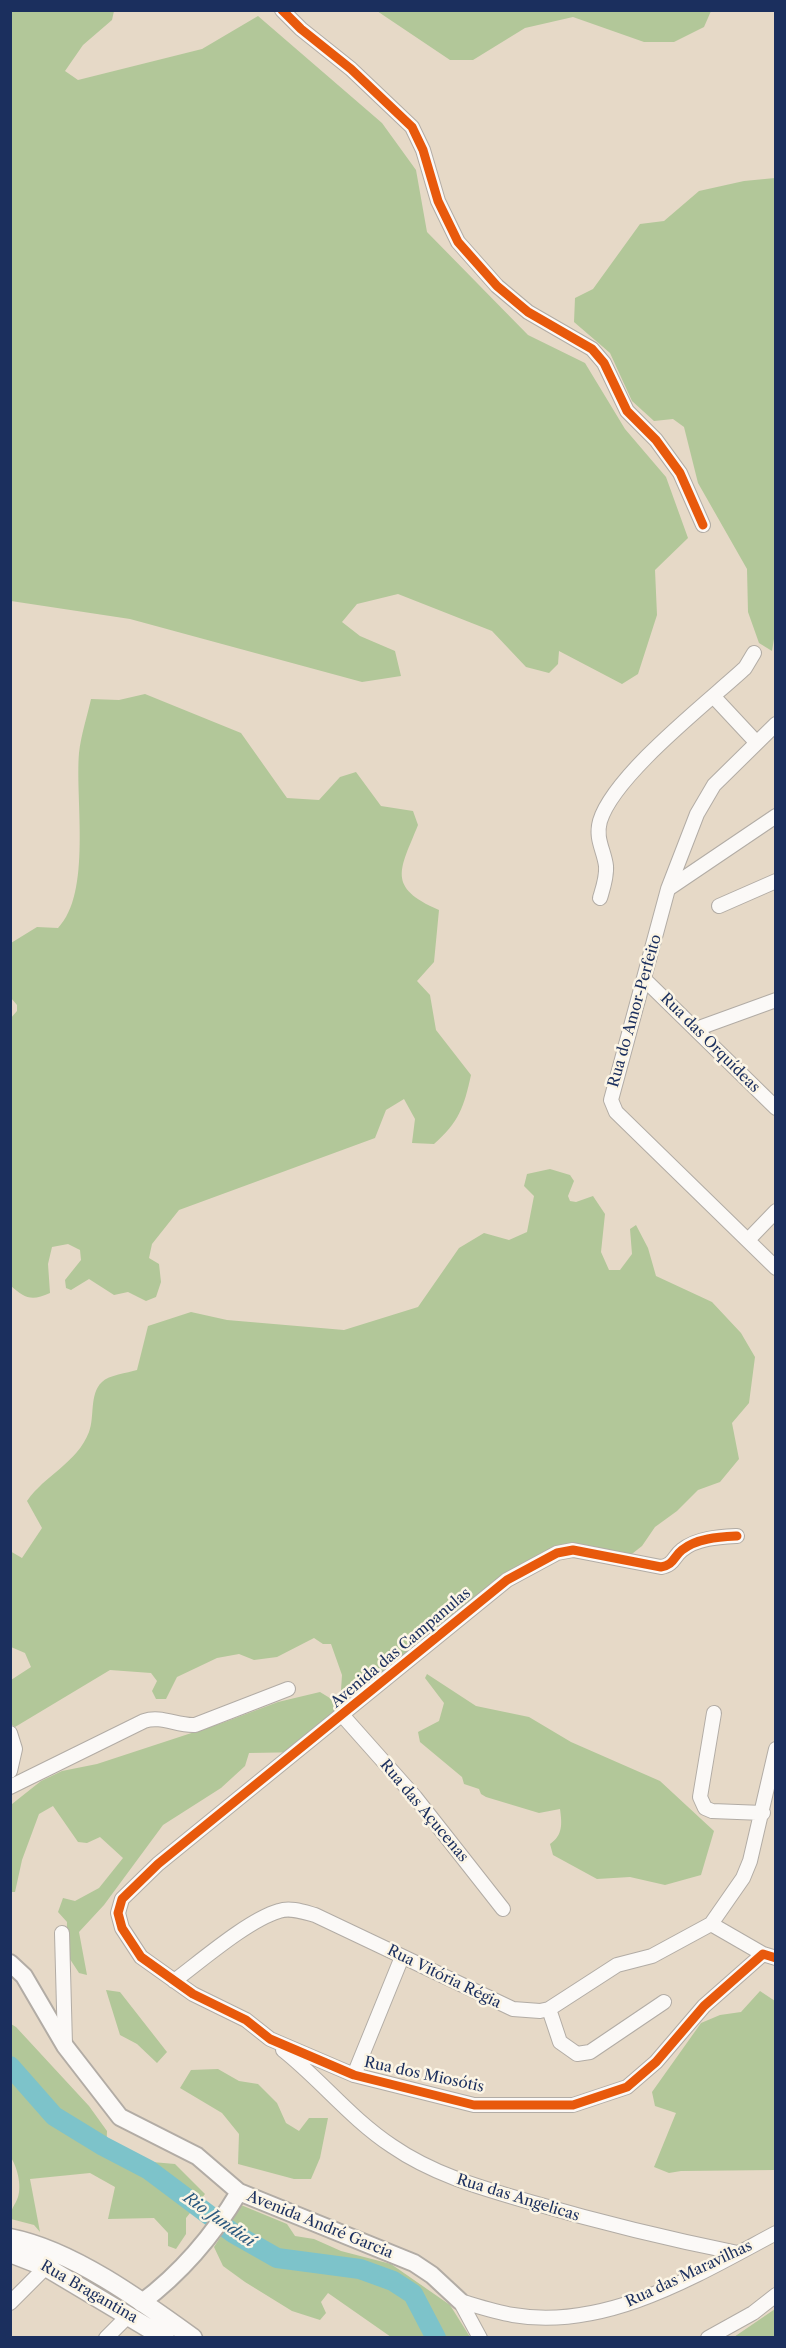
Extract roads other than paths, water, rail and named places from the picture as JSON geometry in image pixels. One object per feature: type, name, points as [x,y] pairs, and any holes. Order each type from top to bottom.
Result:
[{"type":"main road","points":[[10,2226],[42,2246],[101,2277],[145,2310]]},
{"type":"main road","points":[[10,2238],[42,2246]]},
{"type":"main road","name":"Rua Bragantina","points":[[10,2253],[145,2310],[193,2337]]},
{"type":"main road","name":"Rua Bragantina","points":[[145,2310],[165,2337]]},
{"type":"street","points":[[282,10],[301,29],[358,75],[412,127],[423,150],[438,201],[458,242],[497,285],[528,312],[592,349],[604,363],[627,411],[656,440],[676,467],[703,525]]},
{"type":"street","points":[[600,898],[606,877],[606,865],[598,832],[603,812],[612,797],[646,759],[745,668],[754,653]]},
{"type":"street","points":[[714,697],[756,742]]},
{"type":"street","name":"Rua do Amor-Perfeito","points":[[776,724],[704,798],[668,889],[645,979],[612,1088],[613,1106],[776,1268]]},
{"type":"street","points":[[668,889],[776,816]]},
{"type":"street","points":[[718,906],[776,881]]},
{"type":"street","name":"Rua das Orquídeas","points":[[645,979],[776,1108]]},
{"type":"street","points":[[696,1029],[776,1000]]},
{"type":"street","points":[[748,1240],[776,1211]]},
{"type":"street","name":"Avenida das Campanulas","points":[[122,1899],[158,1864],[343,1716],[507,1580],[557,1553],[573,1550],[661,1567],[671,1564],[681,1551],[700,1541],[737,1536]]},
{"type":"street","points":[[10,1787],[144,1720],[156,1718],[179,1725],[195,1725],[288,1689]]},
{"type":"street","points":[[714,1713],[700,1797],[705,1808],[712,1811],[763,1813]]},
{"type":"street","name":"Rua das Açucenas","points":[[343,1716],[415,1797],[503,1909]]},
{"type":"street","points":[[10,1733],[15,1749],[10,1771]]},
{"type":"street","points":[[664,2002],[590,2052],[577,2054],[560,2042],[549,2009],[617,1965],[652,1956],[711,1924],[743,1878],[750,1861],[763,1813],[776,1749]]},
{"type":"street","name":"Rua dos Miosótis","points":[[122,1899],[118,1913],[122,1928],[141,1957],[193,1994],[246,2020],[270,2039],[354,2075],[474,2105],[573,2105],[627,2087],[656,2062],[704,2006],[769,1956]]},
{"type":"street","name":"Rua Vitória Régia","points":[[174,1981],[252,1925],[279,1910],[292,1909],[315,1915],[513,2009],[540,2011],[549,2009]]},
{"type":"street","points":[[711,1924],[769,1956]]},
{"type":"street","points":[[62,1934],[65,2046]]},
{"type":"street","points":[[354,2075],[402,1957]]},
{"type":"street","name":"Avenida André Garcia","points":[[10,1962],[24,1976],[65,2046],[120,2117],[197,2156],[239,2192],[414,2263],[432,2275],[460,2301],[480,2337]]},
{"type":"street","name":"Rua das Angelicas","points":[[270,2039],[301,2064],[361,2123],[393,2147],[439,2172],[475,2187],[588,2220],[738,2253]]},
{"type":"street","points":[[106,2337],[145,2310],[206,2240],[229,2210],[239,2192]]},
{"type":"street","name":"Rua das Maravilhas","points":[[460,2301],[514,2316],[540,2317],[596,2312],[646,2297],[776,2233]]},
{"type":"street","points":[[10,2303],[46,2267]]},
{"type":"street","points":[[708,2337],[753,2313],[776,2295]]},
{"type":"waterway","name":"Rio Jundiaí","points":[[10,2066],[54,2116],[103,2146],[149,2170],[233,2233],[277,2258],[360,2269],[393,2281],[413,2294],[436,2338]]}]
